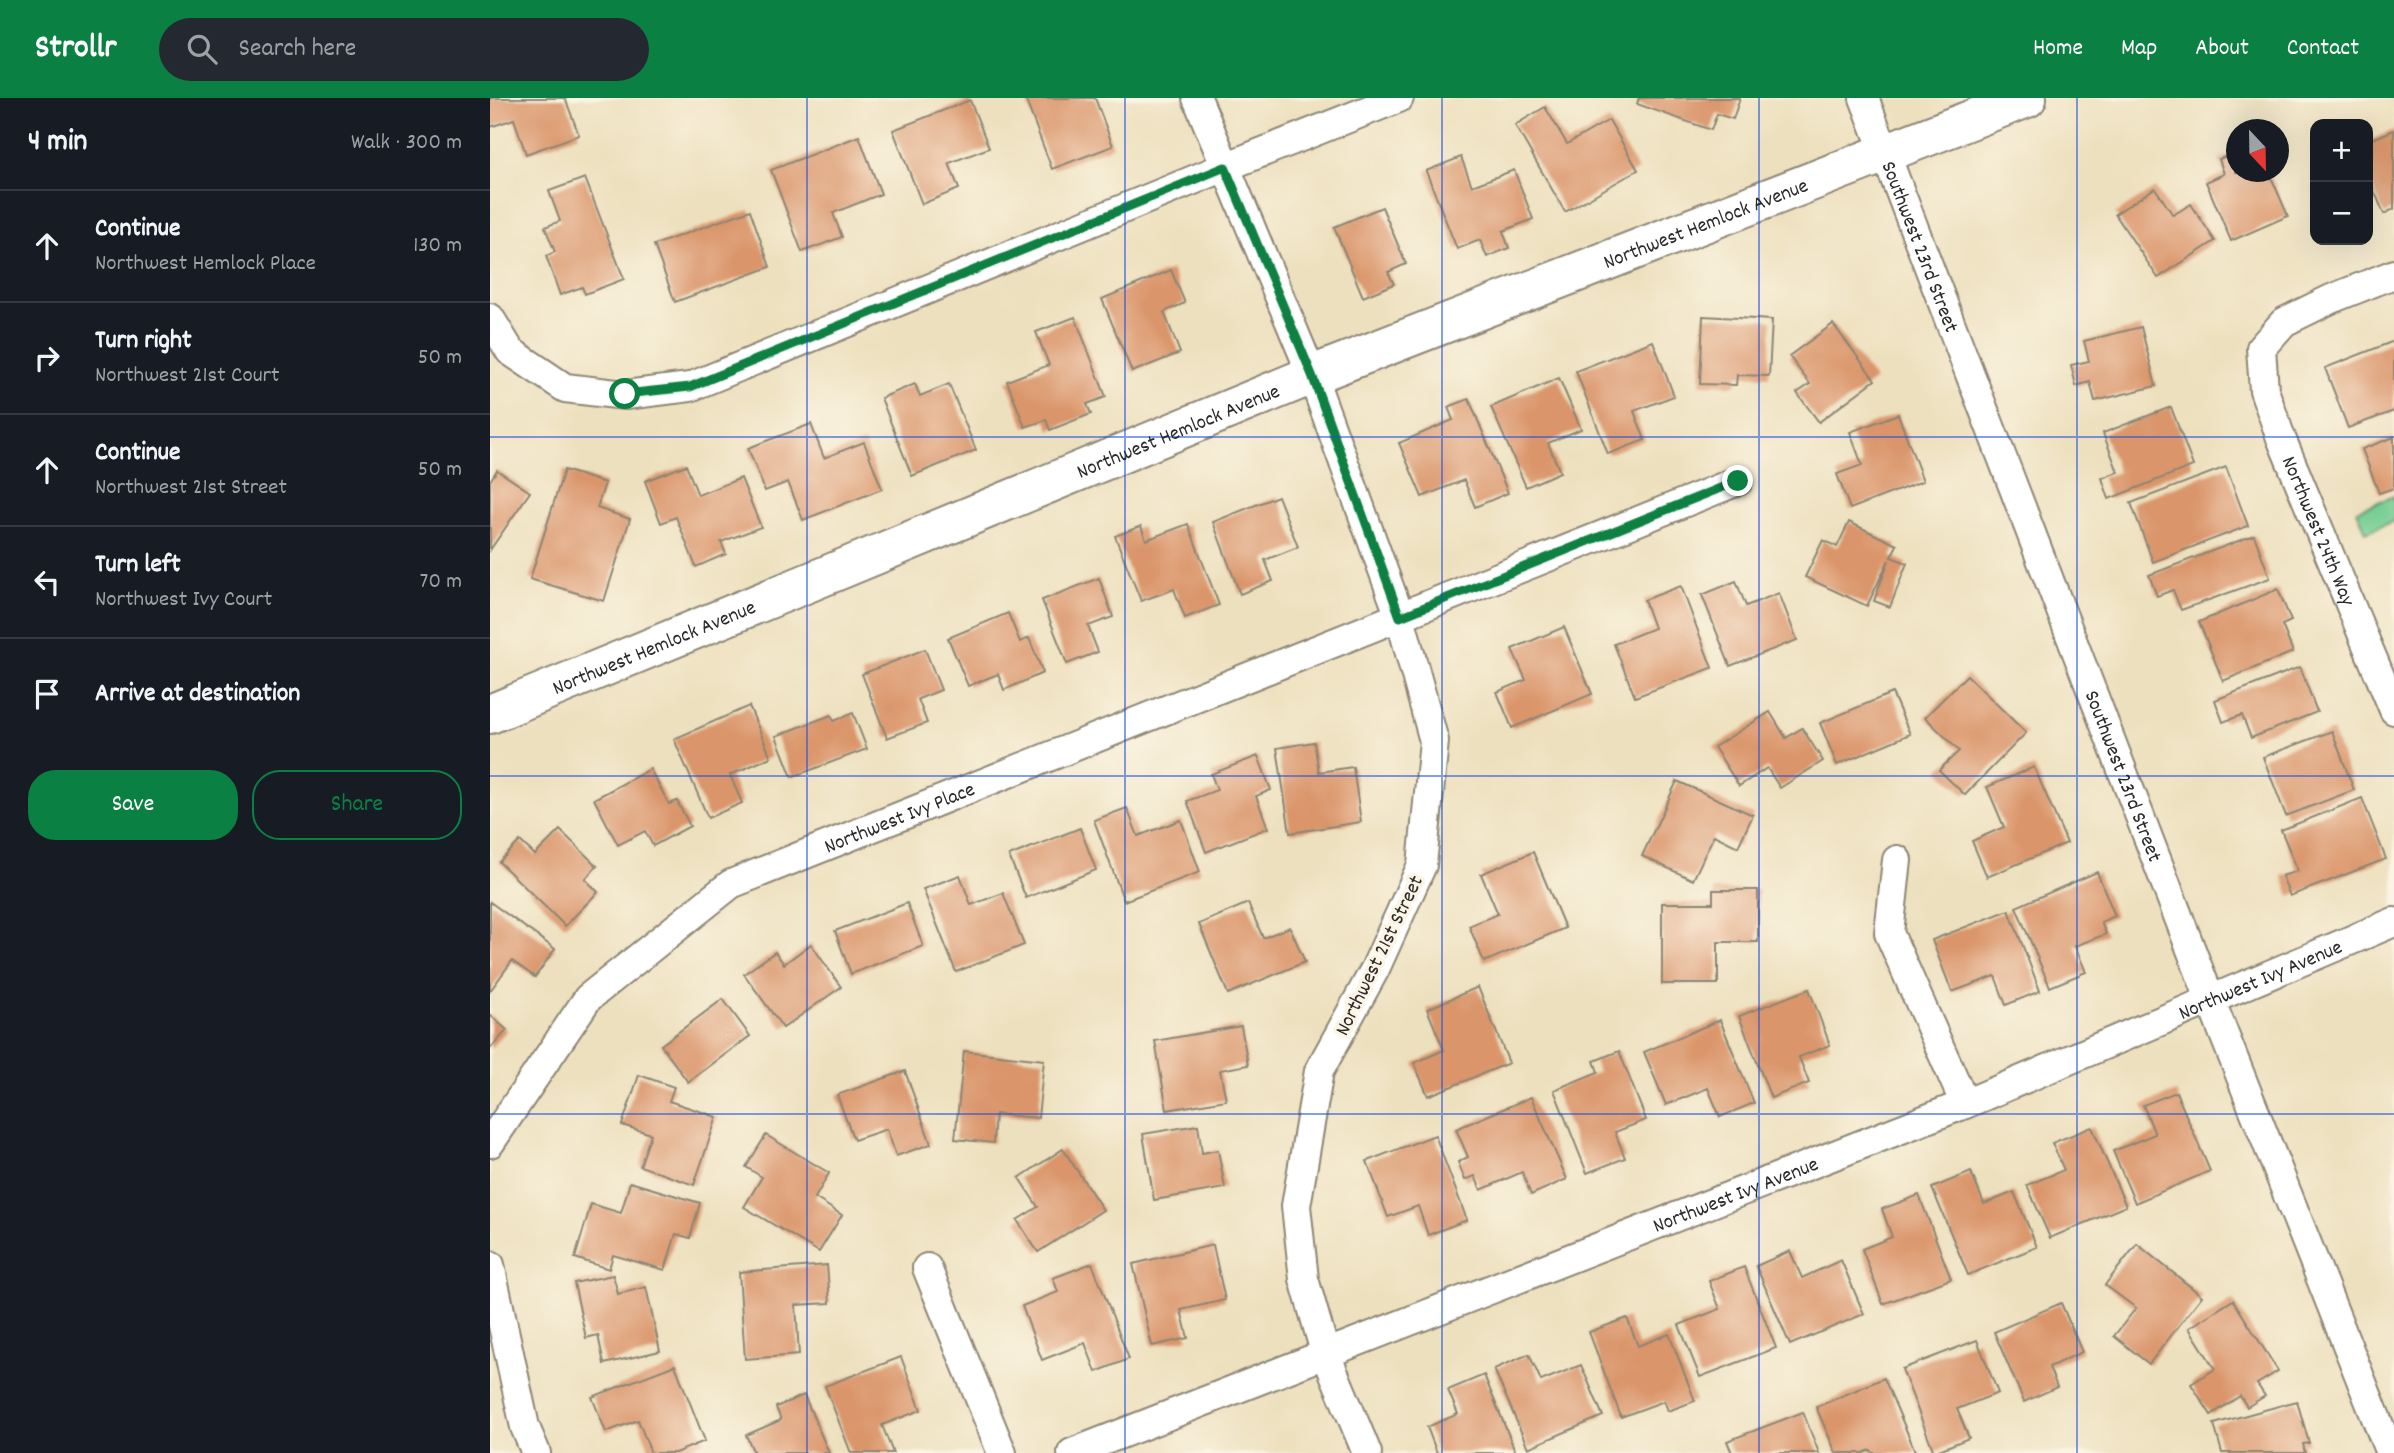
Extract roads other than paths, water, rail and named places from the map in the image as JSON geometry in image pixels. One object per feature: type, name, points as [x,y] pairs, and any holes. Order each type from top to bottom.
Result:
[{"type":"street","name":"Northwest 21st Street","points":[[1196,98],[1312,375],[1400,617],[1434,741],[1422,866],[1375,969],[1319,1071],[1296,1206],[1304,1279],[1325,1352],[1367,1453]]},
{"type":"street","points":[[490,318],[510,351],[565,388],[625,394],[690,387],[1399,98]]},
{"type":"street","name":"Southwest 23rd Street","points":[[1864,98],[2210,999],[2390,1453]]},
{"type":"street","name":"Northwest Hemlock Avenue","points":[[490,714],[1312,375],[2027,98]]},
{"type":"street","name":"Northwest 24th Way","points":[[2394,274],[2331,299],[2284,322],[2261,348],[2264,390],[2281,438],[2394,710]]},
{"type":"street","name":"Northwest Ivy Place","points":[[490,1143],[588,998],[731,884],[1738,481]]},
{"type":"street","points":[[1898,860],[1889,933],[1965,1104]]},
{"type":"street","name":"Northwest Ivy Avenue","points":[[1072,1453],[1965,1104],[2394,922]]},
{"type":"street","points":[[490,1265],[525,1427],[536,1453]]},
{"type":"street","points":[[927,1268],[1002,1453]]}]
